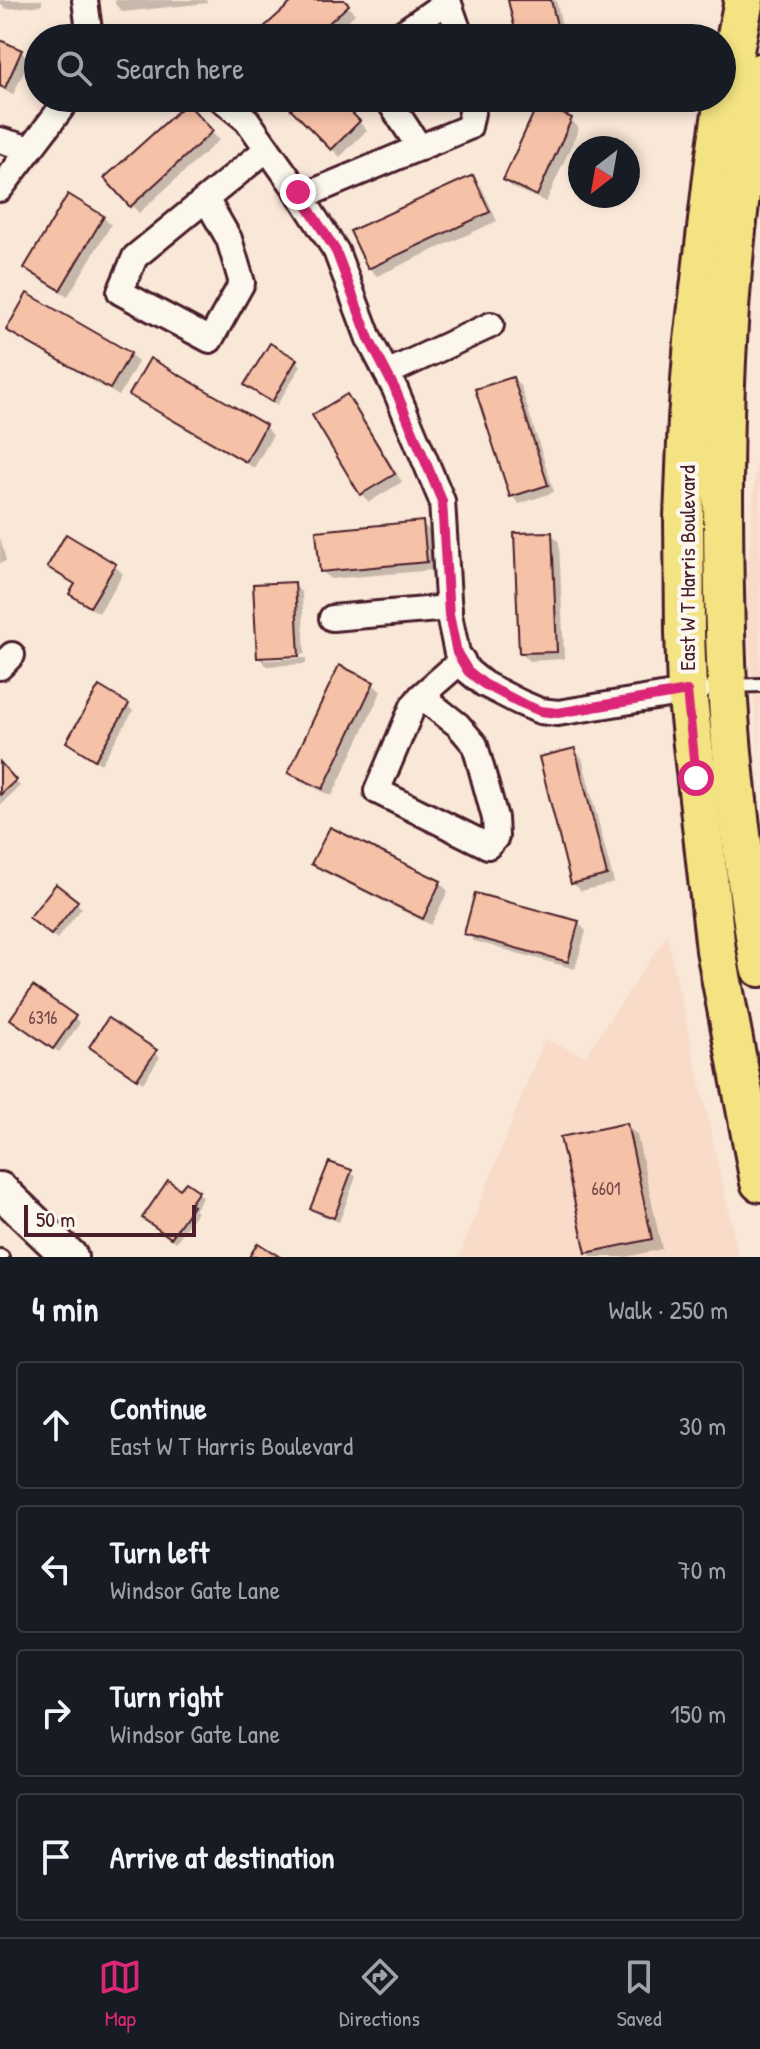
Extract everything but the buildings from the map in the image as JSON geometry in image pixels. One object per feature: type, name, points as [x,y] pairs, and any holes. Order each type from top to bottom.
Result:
[{"type":"main road","name":"East W T Harris Boulevard","points":[[736,42],[741,16]]},
{"type":"main road","name":"East W T Harris Boulevard","points":[[760,73],[742,176],[732,262],[723,427],[723,519],[744,686],[740,826],[760,967]]},
{"type":"main road","name":"East W T Harris Boulevard","points":[[723,112],[702,260],[688,419],[684,518],[687,691],[716,950],[760,1182]]},
{"type":"street","points":[[85,0],[88,24]]},
{"type":"street","points":[[415,24],[448,1],[456,24]]},
{"type":"street","points":[[0,189],[58,112]]},
{"type":"street","points":[[237,112],[247,120],[336,251],[369,339],[387,373],[442,501],[449,608],[457,653],[468,671],[484,684],[519,702],[540,711],[558,713],[687,691],[744,686]]},
{"type":"street","points":[[396,112],[420,148]]},
{"type":"street","points":[[301,197],[469,127],[472,112]]},
{"type":"street","points":[[0,140],[30,149]]},
{"type":"street","points":[[206,199],[229,239],[242,283],[210,340],[120,292],[135,257],[267,149]]},
{"type":"street","points":[[387,373],[491,325]]},
{"type":"street","points":[[332,618],[449,608]]},
{"type":"street","points":[[421,696],[458,725],[475,745],[495,818],[496,837],[488,846],[377,791],[413,706],[421,696],[462,660]]},
{"type":"street","points":[[0,1190],[61,1253]]},
{"type":"shaded area","points":[[760,413],[760,756],[745,604]]},
{"type":"shaded area","points":[[667,935],[739,1257],[459,1257],[544,1039],[585,1056]]},
{"type":"route","points":[[298,192],[336,251],[369,339],[395,389],[442,501],[449,615],[457,653],[468,671],[484,684],[519,702],[540,711],[558,713],[687,691],[696,778]]}]
